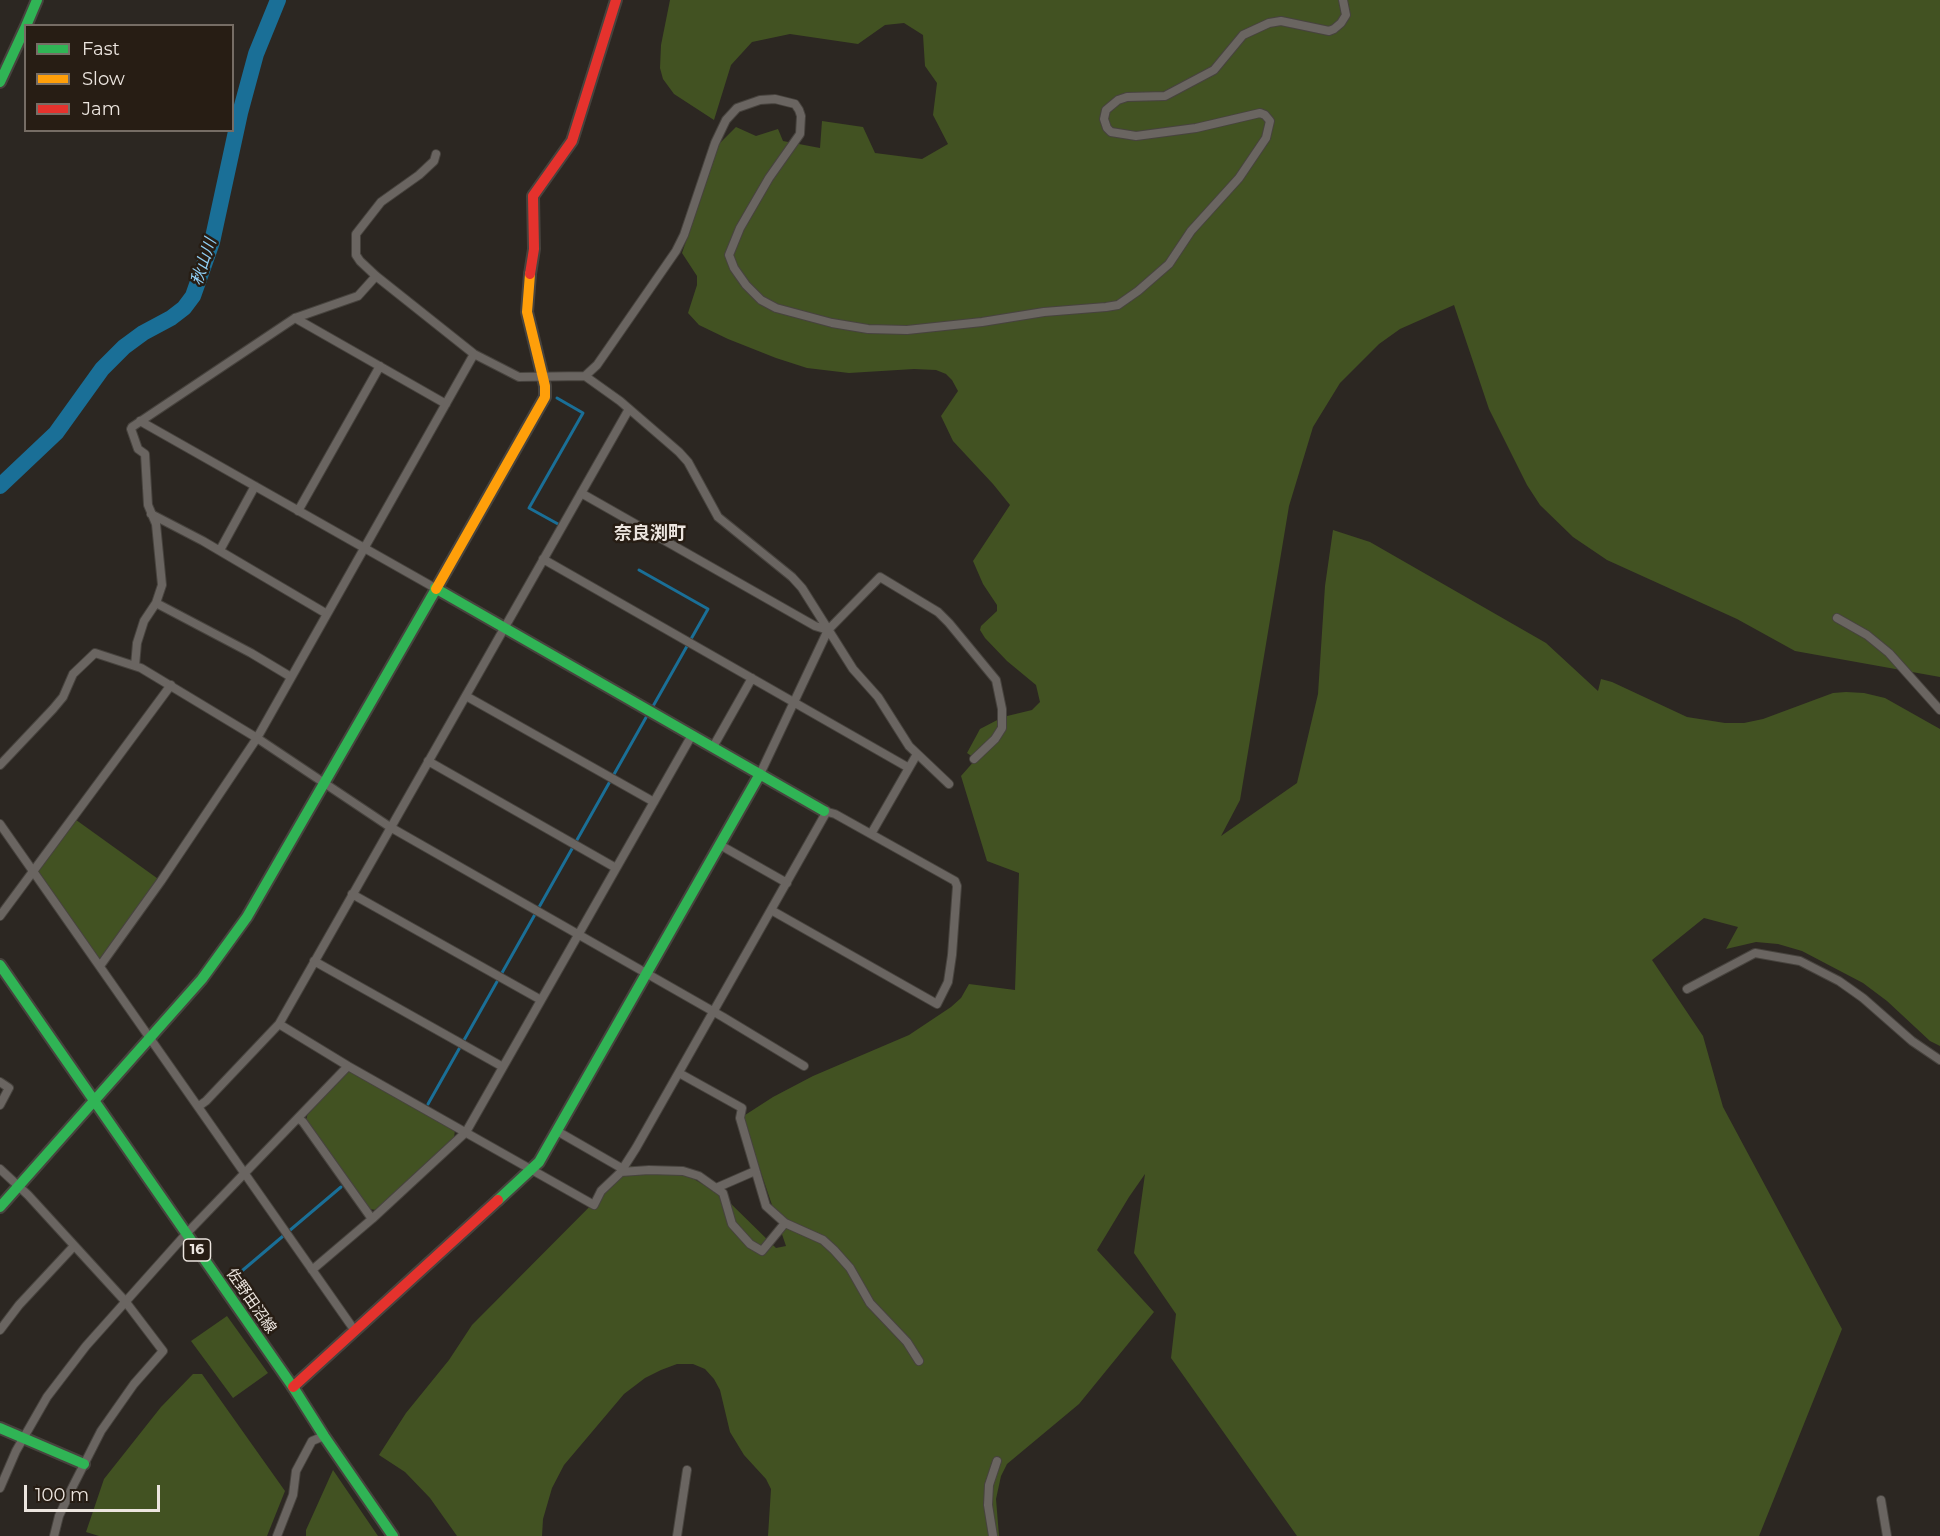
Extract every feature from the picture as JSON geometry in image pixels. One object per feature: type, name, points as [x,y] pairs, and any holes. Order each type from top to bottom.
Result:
[{"type":"street","points":[[27,24],[37,0]]},
{"type":"street","points":[[0,1207],[202,979],[247,917],[545,397],[543,378],[527,312],[528,286],[534,249],[533,196],[572,141],[616,0]]},
{"type":"street","points":[[585,376],[597,365],[676,250],[684,235],[715,143],[726,120],[737,108],[760,100],[775,99],[795,104],[801,116],[800,134],[769,178],[740,228],[729,255],[734,268],[746,285],[761,300],[776,308],[832,323],[868,329],[907,330],[1118,305],[1169,264],[1191,231],[1239,178],[1266,138],[1270,121],[1260,113],[1196,128],[1136,136],[1112,132],[1107,128],[1104,119],[1106,110],[1118,100],[1127,97],[1165,96],[1175,91],[1214,70],[1243,36],[1269,23],[1281,21],[1329,31],[1334,29],[1346,15],[1343,0]]},
{"type":"street","points":[[0,82],[24,30]]},
{"type":"street","points":[[436,154],[434,161],[418,175],[381,202],[356,234],[356,255],[376,276],[474,354],[511,374],[525,378],[585,376],[629,409],[688,462],[718,517],[792,577],[802,588],[853,669],[878,697],[904,739],[949,784]]},
{"type":"street","points":[[135,666],[137,643],[144,621],[162,590],[156,524],[148,506],[145,454],[138,449],[130,429],[295,318],[358,296],[376,276]]},
{"type":"street","points":[[295,318],[446,404]]},
{"type":"street","points":[[100,966],[161,881],[257,738],[474,354]]},
{"type":"street","points":[[298,511],[380,366]]},
{"type":"street","points":[[199,1106],[279,1024],[629,409]]},
{"type":"street","points":[[140,421],[712,747],[955,881],[957,886],[948,982],[937,1004],[771,910]]},
{"type":"street","points":[[220,550],[255,486]]},
{"type":"street","points":[[581,493],[815,626],[828,630]]},
{"type":"street","points":[[151,514],[220,550],[327,614]]},
{"type":"street","points":[[543,560],[909,768]]},
{"type":"street","points":[[293,1387],[539,1162],[760,774],[828,630],[880,577],[938,612],[950,623],[996,680],[1002,709],[1002,728],[995,739],[974,759]]},
{"type":"street","points":[[156,603],[252,653],[291,677]]},
{"type":"street","points":[[1838,618],[1867,635],[1890,653],[1940,710]]},
{"type":"street","points":[[0,765],[54,709],[63,697],[73,674],[82,663],[95,653],[102,653],[135,666],[171,685],[257,738],[390,827],[804,1066]]},
{"type":"street","points":[[712,747],[752,678]]},
{"type":"street","points":[[0,916],[171,685]]},
{"type":"street","points":[[466,696],[654,802]]},
{"type":"street","points":[[312,1270],[372,1219],[466,1132],[692,735]]},
{"type":"street","points":[[871,834],[917,754]]},
{"type":"street","points":[[428,761],[616,868]]},
{"type":"street","points":[[279,1024],[348,1066],[594,1205],[601,1191],[622,1170],[826,811]]},
{"type":"street","points":[[0,824],[355,1331]]},
{"type":"street","points":[[720,845],[787,883]]},
{"type":"street","points":[[352,894],[541,1000]]},
{"type":"street","points":[[1687,989],[1755,953],[1800,961],[1839,981],[1912,1041],[1940,1060]]},
{"type":"street","points":[[314,961],[503,1067]]},
{"type":"street","name":"佐野田沼線","points":[[0,965],[293,1387],[393,1536]]},
{"type":"street","points":[[0,1488],[24,1438],[62,1376],[186,1234],[348,1066]]},
{"type":"street","points":[[678,1073],[742,1108],[740,1118],[766,1206],[784,1223],[823,1240],[834,1250],[850,1268],[870,1303],[907,1342],[919,1361]]},
{"type":"street","points":[[0,1082],[9,1088],[0,1105]]},
{"type":"street","points":[[297,1118],[303,1122],[372,1219]]},
{"type":"street","points":[[557,1131],[622,1170],[683,1171],[699,1176],[723,1193],[732,1224],[750,1244],[762,1251],[784,1223]]},
{"type":"street","points":[[0,1169],[126,1300],[163,1351],[115,1410],[84,1464],[59,1516],[54,1536]]},
{"type":"street","points":[[716,1188],[754,1171]]},
{"type":"street","points":[[0,1330],[19,1305],[74,1246]]},
{"type":"street","points":[[0,1428],[84,1464]]},
{"type":"street","points":[[277,1536],[293,1495],[296,1471],[312,1441],[324,1436]]},
{"type":"street","points":[[993,1536],[988,1505],[988,1485],[997,1461]]},
{"type":"street","points":[[677,1536],[687,1470]]},
{"type":"street","points":[[1881,1500],[1887,1536]]},
{"type":"green space","points":[[670,0],[1940,0],[1940,677],[1795,651],[1737,619],[1607,560],[1573,537],[1540,505],[1527,485],[1489,409],[1454,305],[1400,329],[1379,344],[1340,383],[1313,427],[1289,506],[1240,800],[1221,836],[1297,783],[1318,694],[1325,586],[1333,530],[1370,542],[1546,643],[1598,691],[1601,679],[1687,717],[1725,723],[1744,723],[1763,719],[1833,693],[1864,693],[1885,698],[1940,729],[1940,1046],[1930,1041],[1887,1001],[1863,983],[1802,951],[1778,944],[1756,942],[1726,949],[1738,927],[1704,918],[1652,960],[1703,1036],[1723,1107],[1842,1329],[1759,1536],[1297,1536],[1171,1358],[1176,1314],[1134,1253],[1145,1174],[1097,1250],[1154,1312],[1079,1404],[1007,1464],[1001,1476],[996,1499],[999,1536],[768,1536],[771,1489],[766,1479],[744,1455],[730,1432],[720,1390],[714,1379],[705,1369],[693,1364],[677,1364],[661,1370],[645,1378],[624,1394],[564,1465],[552,1488],[543,1519],[542,1536],[457,1536],[430,1498],[405,1472],[379,1455],[406,1413],[449,1360],[472,1325],[630,1166],[669,1171],[694,1179],[724,1197],[776,1248],[786,1246],[742,1117],[773,1097],[813,1076],[909,1035],[951,1007],[961,998],[969,984],[1015,990],[1019,873],[987,861],[961,776],[976,759],[967,753],[980,729],[1003,717],[1032,710],[1040,702],[1036,685],[1007,661],[980,630],[981,626],[997,611],[997,605],[983,584],[973,561],[1010,505],[953,441],[941,416],[958,391],[946,374],[936,370],[914,369],[849,373],[807,368],[728,339],[699,325],[688,313],[697,285],[697,276],[682,253],[719,144],[736,127],[756,136],[778,129],[783,141],[820,148],[822,121],[863,127],[875,153],[922,159],[948,144],[933,115],[937,83],[925,66],[923,35],[904,23],[885,25],[858,44],[790,34],[752,42],[731,65],[714,120],[674,94],[663,79],[660,68],[661,45]]},
{"type":"green space","points":[[72,817],[161,881],[100,966],[33,871]]},
{"type":"green space","points":[[353,1071],[455,1130],[454,1138],[376,1210],[369,1209],[306,1121],[308,1112],[344,1073]]},
{"type":"green space","points":[[227,1316],[268,1373],[233,1398],[191,1341]]},
{"type":"green space","points":[[193,1374],[202,1374],[285,1491],[267,1536],[99,1536],[86,1532],[104,1479],[161,1407]]},
{"type":"green space","points":[[333,1470],[378,1536],[306,1536],[306,1530]]},
{"type":"waterway","name":"秋山川","points":[[0,486],[56,433],[102,369],[124,347],[143,333],[171,318],[184,308],[193,296],[212,242],[240,113],[256,54],[278,0]]},
{"type":"waterway","points":[[557,398],[583,413],[529,508],[558,524]]},
{"type":"waterway","points":[[639,570],[708,609],[652,708]]},
{"type":"waterway","points":[[428,1104],[648,714]]},
{"type":"waterway","points":[[230,1281],[341,1187]]},
{"type":"traffic: fast","points":[[27,24],[37,0]]},
{"type":"traffic: fast","points":[[0,82],[24,30]]},
{"type":"traffic: fast","points":[[435,588],[824,811]]},
{"type":"traffic: fast","points":[[0,1207],[202,979],[247,917],[436,589]]},
{"type":"traffic: fast","points":[[498,1200],[539,1162],[760,774]]},
{"type":"traffic: fast","points":[[0,965],[293,1387],[393,1536]]},
{"type":"traffic: fast","points":[[0,1428],[84,1464]]},
{"type":"traffic: slow","points":[[436,589],[545,397],[545,386],[527,312],[530,274]]},
{"type":"traffic: jam","points":[[530,274],[534,249],[533,196],[572,141],[616,0]]},
{"type":"traffic: jam","points":[[293,1387],[498,1200]]},
{"type":"district","name":"奈良渕町","points":[[650,534]]}]
